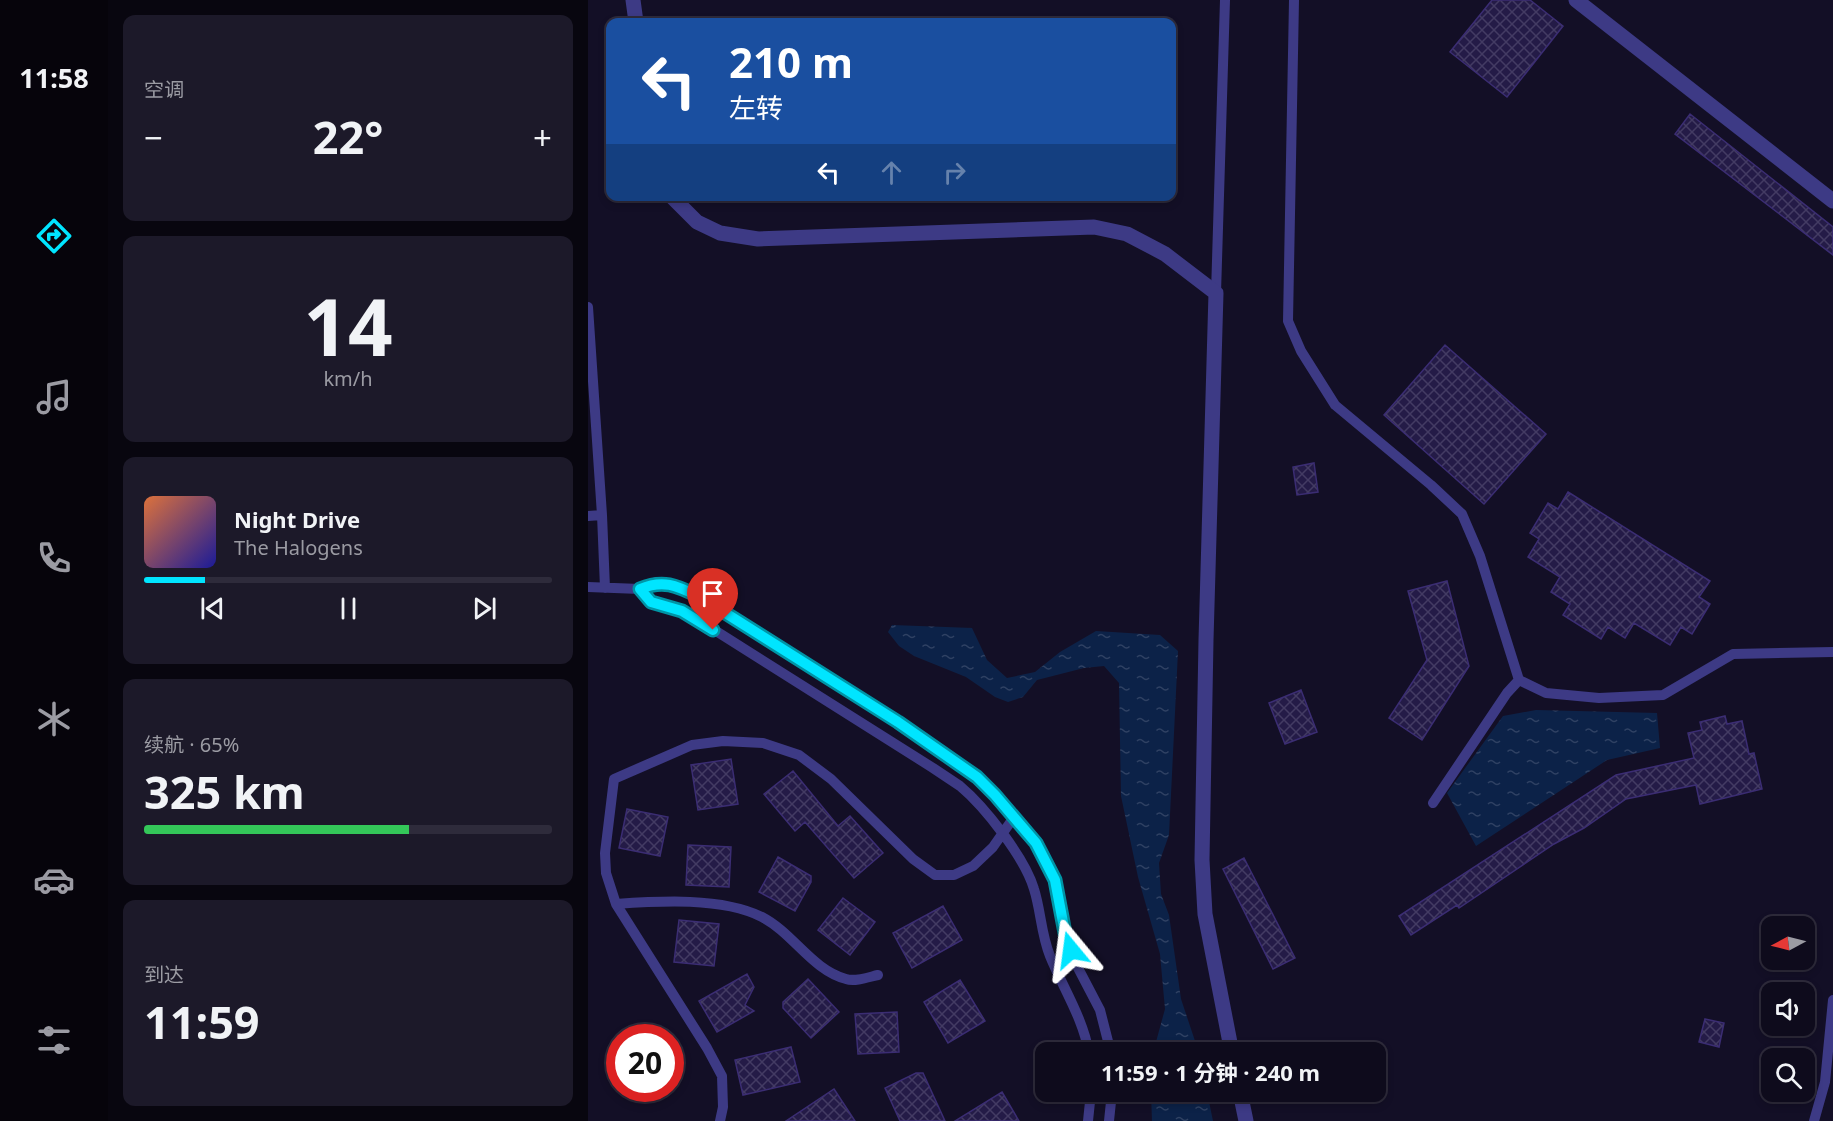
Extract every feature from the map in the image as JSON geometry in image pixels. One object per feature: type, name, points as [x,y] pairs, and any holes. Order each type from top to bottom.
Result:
[{"type":"street","points":[[633,0],[635,18]]},
{"type":"street","points":[[1576,0],[1833,201]]},
{"type":"street","points":[[676,201],[697,222],[720,232],[758,239],[1094,226],[1127,234],[1165,254],[1216,293],[1202,860],[1205,914],[1230,1042]]},
{"type":"street","points":[[1242,1102],[1246,1121]]},
{"type":"lane","points":[[1216,293],[1225,0]]},
{"type":"lane","points":[[1294,0],[1288,321],[1301,351],[1335,405],[1431,485],[1462,514],[1479,556],[1519,680],[1546,693],[1599,698],[1663,695],[1733,654],[1833,652]]},
{"type":"lane","points":[[588,307],[605,588]]},
{"type":"lane","points":[[588,516],[602,515]]},
{"type":"lane","points":[[588,587],[640,589],[656,582],[683,588],[947,754],[977,777],[1036,843],[1055,880],[1065,933],[1077,966],[1100,1010],[1108,1042]]},
{"type":"lane","points":[[640,589],[651,602],[682,611],[697,619],[933,768],[960,787],[981,807],[1018,856],[1034,888],[1043,938],[1057,974],[1079,1017],[1086,1042]]},
{"type":"lane","points":[[1433,802],[1507,693],[1519,680]]},
{"type":"lane","points":[[720,1121],[723,1107],[722,1076],[707,1048],[616,904],[606,873],[605,853],[614,779],[692,745],[723,741],[763,743],[799,755],[831,779],[913,859],[935,875],[954,875],[973,866],[993,847],[1014,817]]},
{"type":"lane","points":[[616,904],[676,900],[731,908],[761,917],[790,937],[820,966],[848,980],[878,975]]},
{"type":"lane","points":[[1814,1121],[1829,1081],[1833,1000]]},
{"type":"lane","points":[[1088,1121],[1090,1102]]},
{"type":"lane","points":[[1109,1121],[1111,1102]]},
{"type":"water","points":[[892,625],[972,628],[987,660],[1007,678],[1035,672],[1060,652],[1096,631],[1160,635],[1178,651],[1169,835],[1159,863],[1161,894],[1169,915],[1181,999],[1195,1042],[1156,1042],[1165,1009],[1160,954],[1138,877],[1121,796],[1119,683],[1104,666],[1084,668],[1037,680],[1023,697],[1008,702],[995,697],[966,677],[914,656],[899,646],[888,632]]},
{"type":"water","points":[[1536,710],[1657,713],[1660,748],[1607,760],[1476,846],[1447,793],[1503,716]]},
{"type":"water","points":[[1151,1102],[1209,1102],[1213,1121],[1152,1121]]},
{"type":"building","points":[[1492,0],[1530,0],[1563,26],[1507,97],[1450,52]]},
{"type":"building","points":[[1690,114],[1833,227],[1833,255],[1675,134]]},
{"type":"building","points":[[1445,345],[1546,434],[1484,504],[1384,415]]},
{"type":"building","points":[[1314,463],[1318,492],[1297,495],[1293,467]]},
{"type":"building","points":[[1568,492],[1710,581],[1699,597],[1710,604],[1692,634],[1681,627],[1670,645],[1634,623],[1625,638],[1608,627],[1601,639],[1563,615],[1570,604],[1551,592],[1560,577],[1528,557],[1539,539],[1530,533],[1548,503],[1558,509]]},
{"type":"building","points":[[1447,581],[1469,666],[1422,740],[1389,718],[1427,660],[1408,591]]},
{"type":"building","points":[[1301,690],[1317,732],[1285,744],[1269,703]]},
{"type":"building","points":[[1725,716],[1727,724],[1742,721],[1749,754],[1754,753],[1762,789],[1700,804],[1696,785],[1626,799],[1459,908],[1457,905],[1411,935],[1399,916],[1616,775],[1694,758],[1688,733],[1702,730],[1700,722]]},
{"type":"building","points":[[731,759],[738,804],[698,810],[691,765]]},
{"type":"building","points":[[793,771],[838,826],[850,816],[883,853],[854,878],[805,822],[795,831],[764,794]]},
{"type":"building","points":[[627,809],[668,817],[660,856],[619,848]]},
{"type":"building","points":[[688,845],[731,847],[729,887],[686,885]]},
{"type":"building","points":[[778,857],[811,876],[811,882],[795,911],[759,892]]},
{"type":"building","points":[[1244,858],[1295,958],[1273,969],[1223,869]]},
{"type":"building","points":[[843,898],[875,922],[850,955],[818,930]]},
{"type":"building","points":[[943,906],[962,940],[912,968],[893,933]]},
{"type":"building","points":[[679,920],[719,924],[714,966],[674,962]]},
{"type":"building","points":[[747,974],[754,987],[745,1005],[754,1011],[717,1032],[699,1001]]},
{"type":"building","points":[[808,979],[839,1012],[811,1038],[783,1008],[783,1002]]},
{"type":"building","points":[[960,980],[985,1021],[948,1043],[924,1002]]},
{"type":"building","points":[[897,1012],[899,1052],[858,1054],[855,1014]]},
{"type":"building","points":[[1705,1019],[1724,1023],[1719,1047],[1699,1042]]},
{"type":"building","points":[[791,1047],[800,1082],[743,1095],[735,1060]]},
{"type":"building","points":[[916,1073],[923,1073],[945,1121],[900,1121],[885,1088]]},
{"type":"building","points":[[834,1089],[855,1121],[786,1121]]},
{"type":"building","points":[[1002,1092],[1019,1121],[955,1121]]},
{"type":"route","points":[[713,630],[682,611],[651,602],[640,589],[656,582],[683,588],[700,597],[898,722],[977,777],[1036,843],[1055,880],[1065,933],[1071,950]]}]
